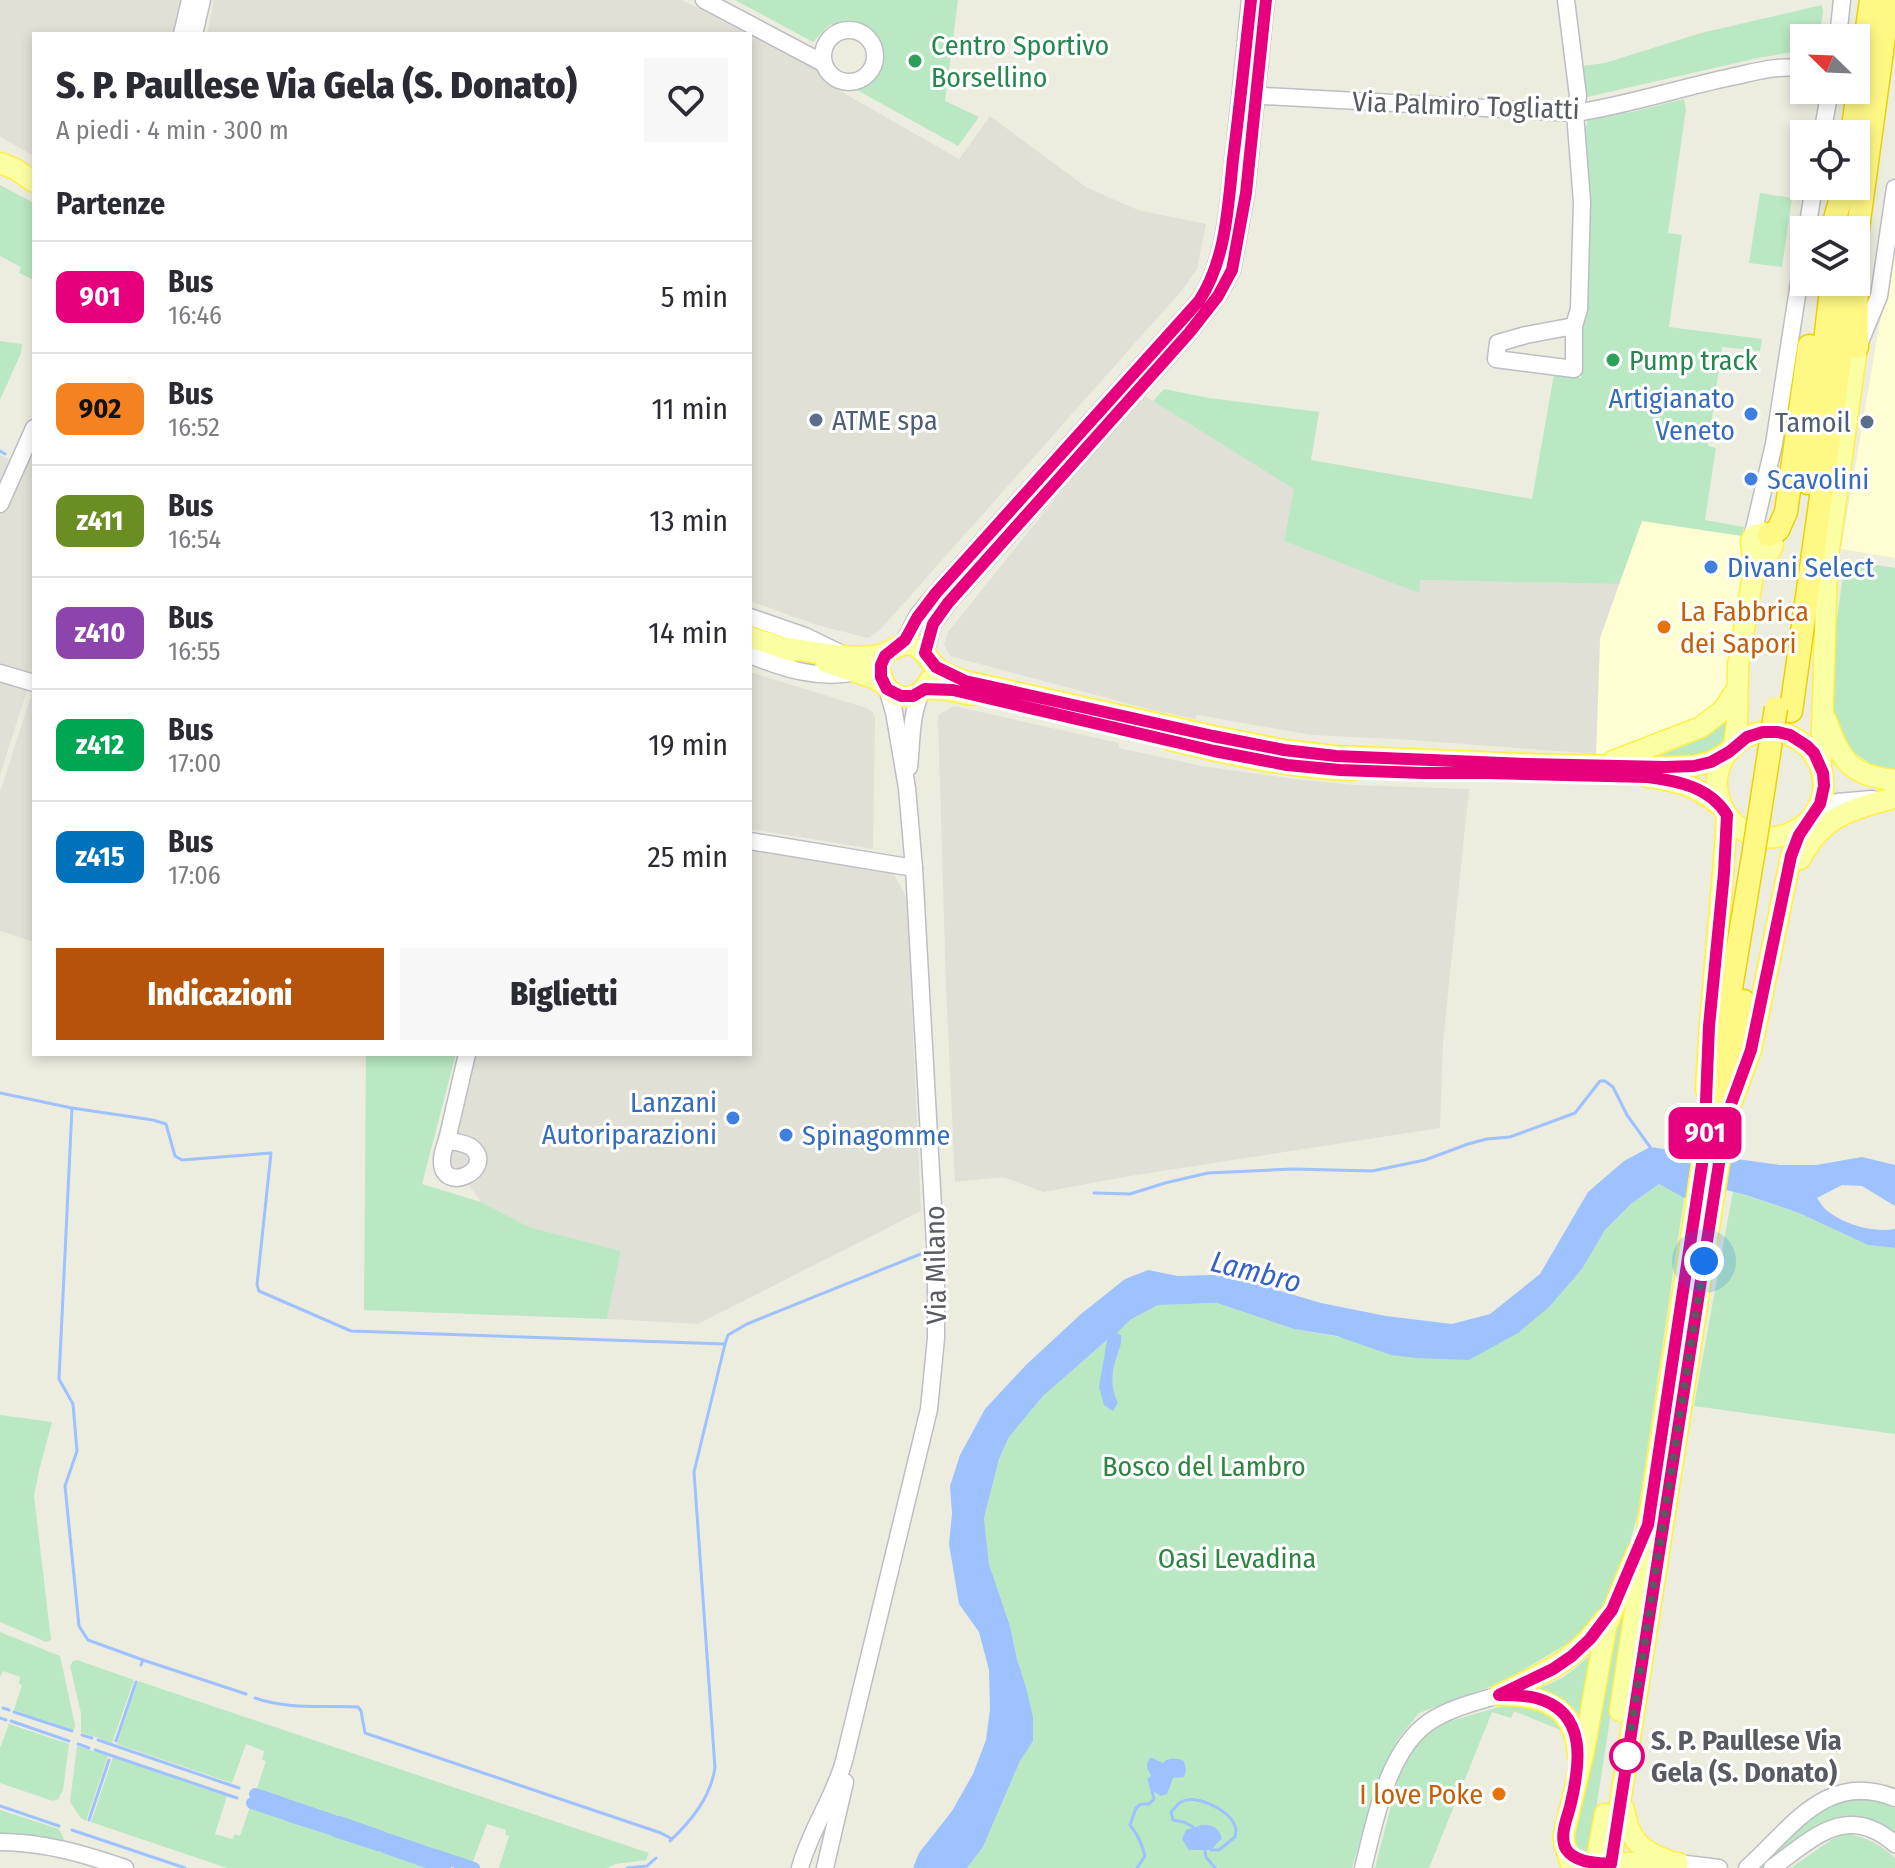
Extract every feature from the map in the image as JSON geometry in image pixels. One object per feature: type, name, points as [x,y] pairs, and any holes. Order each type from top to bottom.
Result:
[{"type":"highway","points":[[1854,120],[1871,0]]},
{"type":"highway","points":[[1860,216],[1889,0]]},
{"type":"highway","points":[[1762,542],[1778,530],[1786,512],[1817,296]]},
{"type":"highway","points":[[1784,709],[1799,548],[1830,296]]},
{"type":"highway","points":[[1713,1152],[1849,296]]},
{"type":"highway","points":[[1857,296],[1857,347]]},
{"type":"highway","points":[[1726,1118],[1760,851]]},
{"type":"main road","points":[[0,163],[32,181]]},
{"type":"main road","points":[[0,174],[32,192]]},
{"type":"main road","points":[[1713,1152],[1751,1050],[1791,856],[1799,835],[1820,804],[1824,786],[1821,708],[1827,564],[1857,347]]},
{"type":"main road","points":[[1603,1866],[1622,1791],[1713,1152],[1709,1026],[1724,873],[1724,811],[1719,798],[1718,777],[1731,749],[1737,724],[1737,681],[1754,569],[1762,542]]},
{"type":"main road","points":[[752,638],[852,664],[893,693],[904,697],[923,690],[932,676],[928,658]]},
{"type":"main road","points":[[852,664],[912,645],[941,671],[965,681],[1284,750],[1336,756],[1527,764],[1694,766],[1719,759],[1756,733],[1771,731]]},
{"type":"main road","points":[[885,686],[880,668],[893,649]]},
{"type":"main road","points":[[1598,765],[1701,727],[1723,710],[1737,681]]},
{"type":"main road","points":[[1737,681],[1754,718],[1771,731],[1800,740],[1814,753],[1821,766]]},
{"type":"main road","points":[[923,690],[953,690],[1287,765],[1422,773],[1648,777],[1673,781],[1697,788],[1742,830],[1761,837],[1788,835],[1800,829],[1813,816]]},
{"type":"main road","points":[[1773,939],[1789,884],[1814,837],[1837,817],[1893,792],[1846,761],[1835,746],[1821,708]]},
{"type":"main road","points":[[1603,1866],[1648,1525],[1706,1197]]},
{"type":"main road","points":[[1648,1525],[1612,1610],[1564,1834],[1569,1859],[1578,1858],[1603,1866],[1678,1863]]},
{"type":"main road","points":[[1499,1695],[1553,1669],[1572,1656],[1590,1639],[1612,1610]]},
{"type":"main road","points":[[1499,1695],[1537,1698],[1562,1713],[1571,1725],[1577,1743],[1578,1776]]},
{"type":"main road","points":[[1622,1791],[1628,1829],[1639,1845],[1656,1857],[1678,1863]]},
{"type":"street","points":[[182,32],[190,0]]},
{"type":"street","points":[[194,32],[202,0]]},
{"type":"street","points":[[704,0],[823,63]]},
{"type":"street","points":[[928,658],[933,624],[948,603],[1189,333],[1226,284],[1232,270],[1246,193],[1250,0]]},
{"type":"street","points":[[893,649],[905,640],[936,593],[1207,290],[1222,243],[1266,0]]},
{"type":"street","points":[[1566,0],[1578,96],[1575,113],[1582,202],[1574,369],[1496,359],[1498,343],[1574,326]]},
{"type":"street","points":[[1838,24],[1842,0]]},
{"type":"street","name":"Via Palmiro Togliatti","points":[[1248,95],[1575,113],[1790,65]]},
{"type":"street","name":"Via Palmiro Togliatti","points":[[1782,67],[1790,68]]},
{"type":"street","points":[[1857,347],[1879,296],[1895,188]]},
{"type":"street","points":[[1762,542],[1763,493],[1774,444],[1797,296]]},
{"type":"street","points":[[0,504],[32,432]]},
{"type":"street","points":[[752,618],[805,636],[852,664],[833,676],[805,674],[752,656]]},
{"type":"street","points":[[0,673],[32,682]]},
{"type":"street","name":"Via Milano","points":[[800,1868],[810,1837],[838,1781],[851,1733],[929,1409],[936,1338],[936,1261],[914,868],[907,788],[894,712],[885,686]]},
{"type":"street","name":"Via Milano","points":[[907,788],[913,718],[923,690]]},
{"type":"street","points":[[1813,816],[1837,802],[1893,792]]},
{"type":"street","points":[[752,841],[914,868]]},
{"type":"street","points":[[447,1140],[467,1056]]},
{"type":"street","points":[[1363,1868],[1392,1770],[1409,1740],[1434,1719],[1499,1695]]},
{"type":"street","name":"Via Milano","points":[[825,1868],[844,1789],[851,1733]]},
{"type":"street","points":[[1747,1868],[1780,1834],[1827,1798],[1861,1790],[1895,1798]]},
{"type":"street","points":[[1774,1867],[1810,1839],[1837,1825],[1868,1827],[1884,1834],[1895,1844]]},
{"type":"street","points":[[0,1842],[52,1846],[125,1868]]},
{"type":"street","points":[[1678,1863],[1719,1868]]},
{"type":"shaded area","points":[[0,0],[184,0],[176,32],[32,32],[32,155],[0,137]]},
{"type":"shaded area","points":[[214,0],[682,0],[743,32],[207,32]]},
{"type":"shaded area","points":[[752,36],[816,69],[828,84],[959,159],[990,116],[1086,187],[1138,210],[1206,224],[1197,269],[1184,288],[879,631],[868,638],[817,625],[752,602]]},
{"type":"shaded area","points":[[1895,234],[1895,558],[1841,549]]},
{"type":"shaded area","points":[[1140,393],[1295,489],[1284,541],[1419,592],[1419,580],[1619,584],[1600,638],[1596,754],[1312,735],[1197,715],[1195,719],[950,656],[944,644],[948,632]]},
{"type":"shaded area","points":[[32,452],[32,678],[0,775],[0,455],[24,466]]},
{"type":"shaded area","points":[[1642,521],[1750,537],[1734,668],[1713,713],[1621,757],[1596,754],[1600,638]]},
{"type":"shaded area","points":[[752,673],[873,712],[873,849],[752,829]]},
{"type":"shaded area","points":[[32,693],[32,941],[0,931],[0,792]]},
{"type":"shaded area","points":[[954,706],[1119,743],[1119,748],[1202,766],[1355,785],[1469,789],[1443,1042],[1440,1128],[1044,1192],[1003,1177],[955,1182],[938,717]]},
{"type":"shaded area","points":[[752,841],[886,864],[895,876],[907,898],[921,1211],[698,1324],[607,1319],[621,1251],[529,1227],[481,1202],[464,1178],[457,1178],[442,1158],[467,1056],[752,1056]]},
{"type":"green space","name":"Centro Sportivo Borsellino","points":[[735,0],[958,0],[945,101],[979,117],[958,146],[857,90],[877,74],[881,49],[867,28],[850,20],[829,25],[813,42]]},
{"type":"green space","points":[[1822,5],[1821,24],[1790,24],[1790,52],[1587,97],[1584,95],[1582,66],[1605,63],[1701,33]]},
{"type":"green space","points":[[1684,99],[1686,109],[1668,233],[1682,235],[1669,327],[1762,339],[1760,351],[1722,347],[1708,446],[1716,448],[1705,520],[1744,527],[1742,536],[1642,521],[1619,584],[1420,580],[1419,593],[1284,541],[1294,489],[1153,401],[1164,389],[1319,412],[1311,460],[1532,499],[1554,374],[1581,378],[1586,311],[1584,128],[1587,117],[1632,112]]},
{"type":"green space","points":[[0,185],[32,202],[32,279],[19,273],[21,267],[0,256]]},
{"type":"green space","points":[[1760,193],[1790,198],[1782,267],[1749,263]]},
{"type":"green space","points":[[0,341],[22,344],[0,400]]},
{"type":"green space","points":[[1845,560],[1895,568],[1895,770],[1871,764],[1851,751],[1833,724],[1826,700]]},
{"type":"green space","points":[[1732,716],[1726,745],[1717,750],[1690,758],[1651,759],[1704,737]]},
{"type":"green space","points":[[366,1056],[455,1056],[422,1184],[481,1202],[529,1227],[621,1251],[607,1319],[364,1310]]},
{"type":"green space","name":"Oasi Levadina","points":[[1659,1184],[1684,1198],[1638,1513],[1620,1578],[1592,1629],[1503,1682],[1419,1713],[1398,1739],[1382,1772],[1352,1868],[967,1868],[983,1847],[1020,1761],[1033,1741],[1026,1687],[989,1564],[984,1518],[999,1459],[1009,1437],[1043,1396],[1130,1320],[1158,1305],[1217,1303],[1294,1329],[1469,1360],[1582,1269],[1605,1230],[1631,1204]]},
{"type":"green space","points":[[1733,1191],[1799,1213],[1868,1245],[1895,1248],[1895,1434],[1694,1406]]},
{"type":"green space","points":[[0,1415],[52,1422],[34,1496],[51,1640],[46,1642],[0,1622]]},
{"type":"green space","points":[[1622,1602],[1628,1604],[1589,1854],[1578,1848],[1573,1836],[1602,1679]]},
{"type":"green space","points":[[0,1632],[60,1656],[74,1730],[14,1710],[22,1685],[19,1684],[20,1677],[3,1671],[0,1677]]},
{"type":"green space","points":[[1591,1655],[1585,1725],[1565,1702],[1536,1690],[1564,1677]]},
{"type":"green space","points":[[77,1660],[134,1680],[112,1743],[81,1732],[81,1713],[70,1666]]},
{"type":"green space","points":[[138,1681],[649,1853],[646,1860],[607,1868],[499,1868],[509,1836],[505,1835],[506,1830],[487,1824],[472,1864],[256,1791],[266,1761],[262,1760],[264,1751],[246,1744],[232,1783],[117,1744]]},
{"type":"green space","points":[[1513,1703],[1547,1709],[1563,1731],[1514,1711],[1511,1718],[1492,1712],[1429,1868],[1375,1868],[1400,1771],[1409,1751],[1424,1736],[1447,1722]]},
{"type":"green space","points":[[9,1724],[69,1744],[63,1790],[58,1799],[53,1801],[0,1783],[0,1748]]},
{"type":"green space","points":[[77,1746],[108,1756],[86,1821],[70,1802]]},
{"type":"green space","points":[[113,1757],[227,1796],[215,1834],[232,1839],[235,1834],[240,1836],[251,1804],[440,1868],[227,1868],[91,1822]]},
{"type":"green space","points":[[1843,1798],[1874,1799],[1895,1808],[1895,1836],[1884,1828],[1809,1835],[1762,1868],[1749,1868],[1811,1815]]},
{"type":"green space","points":[[0,1810],[59,1829],[64,1839],[60,1844],[0,1837]]},
{"type":"green space","points":[[1845,1833],[1883,1848],[1895,1858],[1895,1868],[1791,1868],[1831,1840]]},
{"type":"water","points":[[1650,1147],[1780,1165],[1816,1165],[1862,1157],[1895,1165],[1895,1206],[1862,1186],[1842,1185],[1817,1198],[1825,1209],[1849,1223],[1877,1230],[1895,1229],[1895,1248],[1868,1245],[1799,1213],[1746,1195],[1711,1186],[1684,1198],[1659,1184],[1631,1204],[1605,1230],[1582,1269],[1549,1307],[1518,1333],[1469,1360],[1391,1355],[1337,1336],[1294,1329],[1217,1303],[1158,1305],[1130,1320],[1117,1333],[1121,1335],[1121,1340],[1113,1385],[1118,1403],[1113,1411],[1104,1405],[1099,1387],[1107,1340],[1043,1396],[1009,1437],[999,1459],[984,1518],[989,1564],[1026,1687],[1033,1717],[1033,1741],[1020,1761],[983,1847],[967,1868],[913,1868],[919,1853],[952,1811],[973,1774],[986,1740],[990,1709],[989,1670],[979,1632],[959,1604],[949,1544],[952,1514],[950,1486],[960,1455],[985,1409],[1026,1365],[1081,1314],[1125,1279],[1148,1270],[1178,1276],[1244,1274],[1277,1290],[1321,1303],[1386,1316],[1452,1324],[1490,1314],[1540,1274],[1588,1192],[1624,1161]]},
{"type":"water","points":[[1150,1758],[1163,1763],[1173,1759],[1184,1761],[1184,1777],[1173,1778],[1167,1794],[1161,1796],[1151,1790],[1147,1765]]},
{"type":"water","points":[[1202,1825],[1215,1827],[1222,1838],[1211,1850],[1189,1850],[1182,1839],[1186,1830]]},
{"type":"waterway","points":[[0,451],[5,454]]},
{"type":"waterway","points":[[1094,1193],[1130,1194],[1208,1173],[1293,1169],[1372,1171],[1425,1160],[1468,1144],[1510,1137],[1575,1113],[1600,1081],[1613,1087],[1627,1115],[1650,1147]]},
{"type":"waterway","points":[[0,1093],[166,1124],[175,1156],[182,1160],[271,1153],[257,1285],[259,1291],[351,1331],[725,1344]]},
{"type":"waterway","points":[[72,1108],[59,1379],[73,1404],[77,1451],[65,1486],[79,1626],[88,1640],[143,1660]]},
{"type":"waterway","points":[[670,1841],[699,1808],[715,1768],[694,1472],[728,1335],[747,1324],[928,1251]]},
{"type":"waterway","points":[[141,1665],[143,1660],[246,1694]]},
{"type":"waterway","points":[[116,1741],[136,1682]]},
{"type":"waterway","points":[[255,1698],[294,1706],[358,1707],[365,1733],[672,1839]]},
{"type":"waterway","points":[[3,1708],[9,1710]]},
{"type":"waterway","points":[[14,1712],[72,1731]]},
{"type":"waterway","points":[[0,1718],[6,1720]]},
{"type":"waterway","points":[[11,1721],[69,1741]]},
{"type":"waterway","points":[[82,1735],[92,1738]]},
{"type":"waterway","points":[[98,1740],[239,1788]]},
{"type":"waterway","points":[[78,1744],[89,1748]]},
{"type":"waterway","points":[[95,1750],[237,1798]]},
{"type":"waterway","points":[[89,1820],[109,1760]]},
{"type":"waterway","points":[[1137,1868],[1145,1856],[1130,1825],[1136,1808],[1154,1799],[1149,1779]]},
{"type":"waterway","points":[[255,1794],[285,1804]]},
{"type":"waterway","points":[[1193,1827],[1173,1820],[1171,1812],[1181,1802],[1202,1801],[1231,1818],[1236,1828],[1235,1837],[1219,1850],[1211,1850]]},
{"type":"waterway","points":[[252,1803],[282,1813]]},
{"type":"waterway","points":[[0,1806],[59,1826]]},
{"type":"waterway","points":[[290,1806],[334,1821]]},
{"type":"waterway","points":[[287,1815],[331,1829]]},
{"type":"waterway","points":[[339,1822],[382,1837]]},
{"type":"waterway","points":[[72,1830],[185,1868]]},
{"type":"waterway","points":[[335,1831],[378,1845]]},
{"type":"waterway","points":[[387,1839],[431,1854]]},
{"type":"waterway","points":[[384,1847],[427,1862]]},
{"type":"waterway","points":[[1205,1851],[1215,1868]]},
{"type":"waterway","points":[[435,1855],[474,1868]]},
{"type":"waterway","points":[[627,1868],[647,1866],[656,1858]]},
{"type":"waterway","points":[[432,1864],[445,1868]]},
{"type":"bus line","name":"901","points":[[1251,0],[1228,207],[1222,243],[1207,290],[936,593],[905,640],[885,656],[881,677],[887,689],[901,696],[913,696],[933,688],[953,690],[1287,765],[1422,773],[1648,777],[1673,781],[1697,788],[1722,807],[1727,815],[1709,1026],[1704,1151],[1648,1525],[1612,1610],[1590,1639],[1553,1669],[1499,1695],[1543,1700],[1567,1718],[1577,1743],[1578,1776],[1565,1825],[1564,1842],[1567,1850],[1578,1858],[1611,1864],[1726,1118],[1756,1032],[1791,856],[1799,835],[1816,812],[1823,796],[1823,773],[1814,753],[1800,740],[1771,731],[1747,737],[1719,759],[1694,766],[1527,764],[1336,756],[1284,750],[1213,736],[965,681],[936,667],[925,653],[933,624],[948,603],[1189,333],[1226,284],[1232,270],[1246,193],[1266,0]]},
{"type":"place","name":"Centro Sportivo Borsellino","points":[[915,61]]},
{"type":"place","name":"Pump track","points":[[1613,360]]},
{"type":"place","name":"Artigianato Veneto","points":[[1751,414]]},
{"type":"place","name":"ATME spa","points":[[816,420]]},
{"type":"place","name":"Tamoil","points":[[1867,422]]},
{"type":"place","name":"Scavolini","points":[[1751,479]]},
{"type":"place","name":"Divani Select","points":[[1711,567]]},
{"type":"place","name":"La Fabbrica dei Sapori","points":[[1664,627]]},
{"type":"place","name":"Lanzani Autoriparazioni","points":[[733,1118]]},
{"type":"place","name":"Spinagomme","points":[[786,1135]]},
{"type":"place","name":"S. P. Paullese Via Gela (S. Donato)","points":[[1627,1756]]},
{"type":"place","name":"I love Poke","points":[[1499,1794]]},
{"type":"route","points":[[1627,1756],[1626,1763],[1704,1261]]},
{"type":"water label","name":"Lambro","points":[[1256,1272]]},
{"type":"park label","name":"Bosco del Lambro","points":[[1204,1466]]}]
